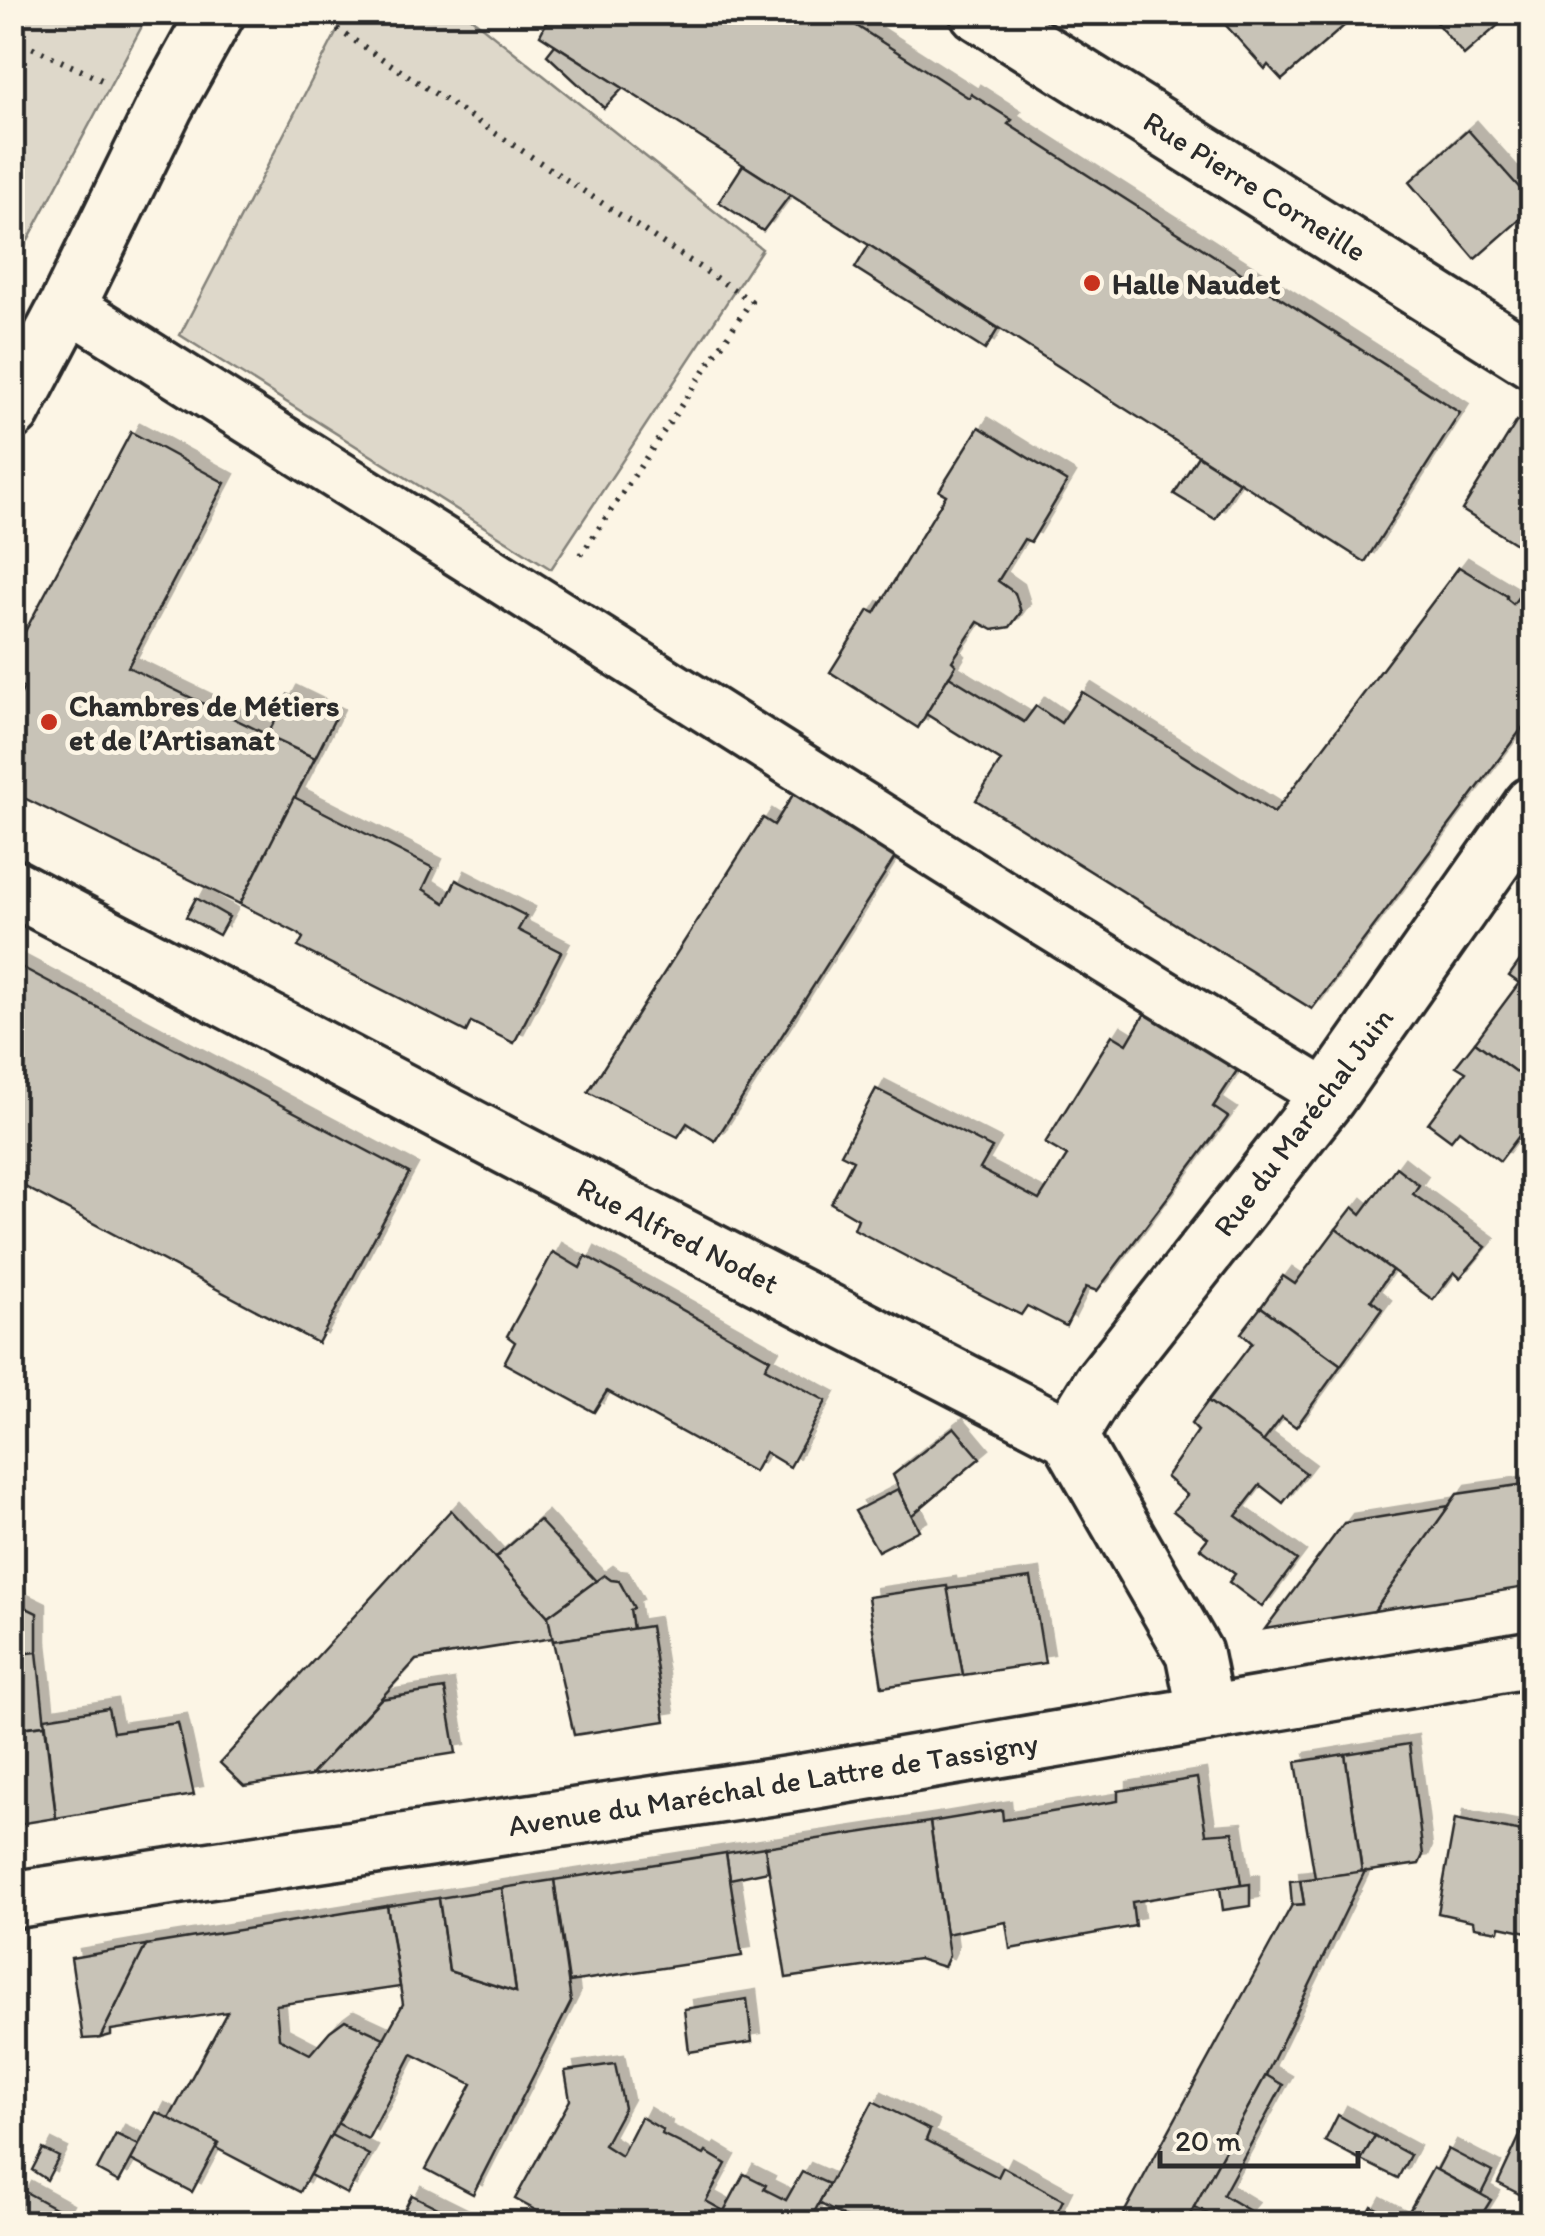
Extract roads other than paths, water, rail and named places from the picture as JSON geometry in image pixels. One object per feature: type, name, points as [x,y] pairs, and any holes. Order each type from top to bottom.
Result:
[{"type":"street","points":[[12,410],[165,106],[218,12]]},
{"type":"street","name":"Rue Pierre Corneille","points":[[978,12],[1532,360]]},
{"type":"street","points":[[68,305],[1328,1096]]},
{"type":"street","name":"Rue du Maréchal Juin","points":[[1069,1436],[1101,1384],[1328,1096],[1532,805]]},
{"type":"street","name":"Rue Alfred Nodet","points":[[12,887],[1069,1436]]},
{"type":"street","points":[[1069,1436],[1194,1653],[1206,1713]]},
{"type":"street","name":"Avenue du Maréchal de Lattre de Tassigny","points":[[12,1900],[792,1784],[1532,1660]]},
{"type":"place","name":"Halle Naudet","points":[[1092,283]]},
{"type":"place","name":"Chambres de Métiers et de l’Artisanat","points":[[49,722]]}]
